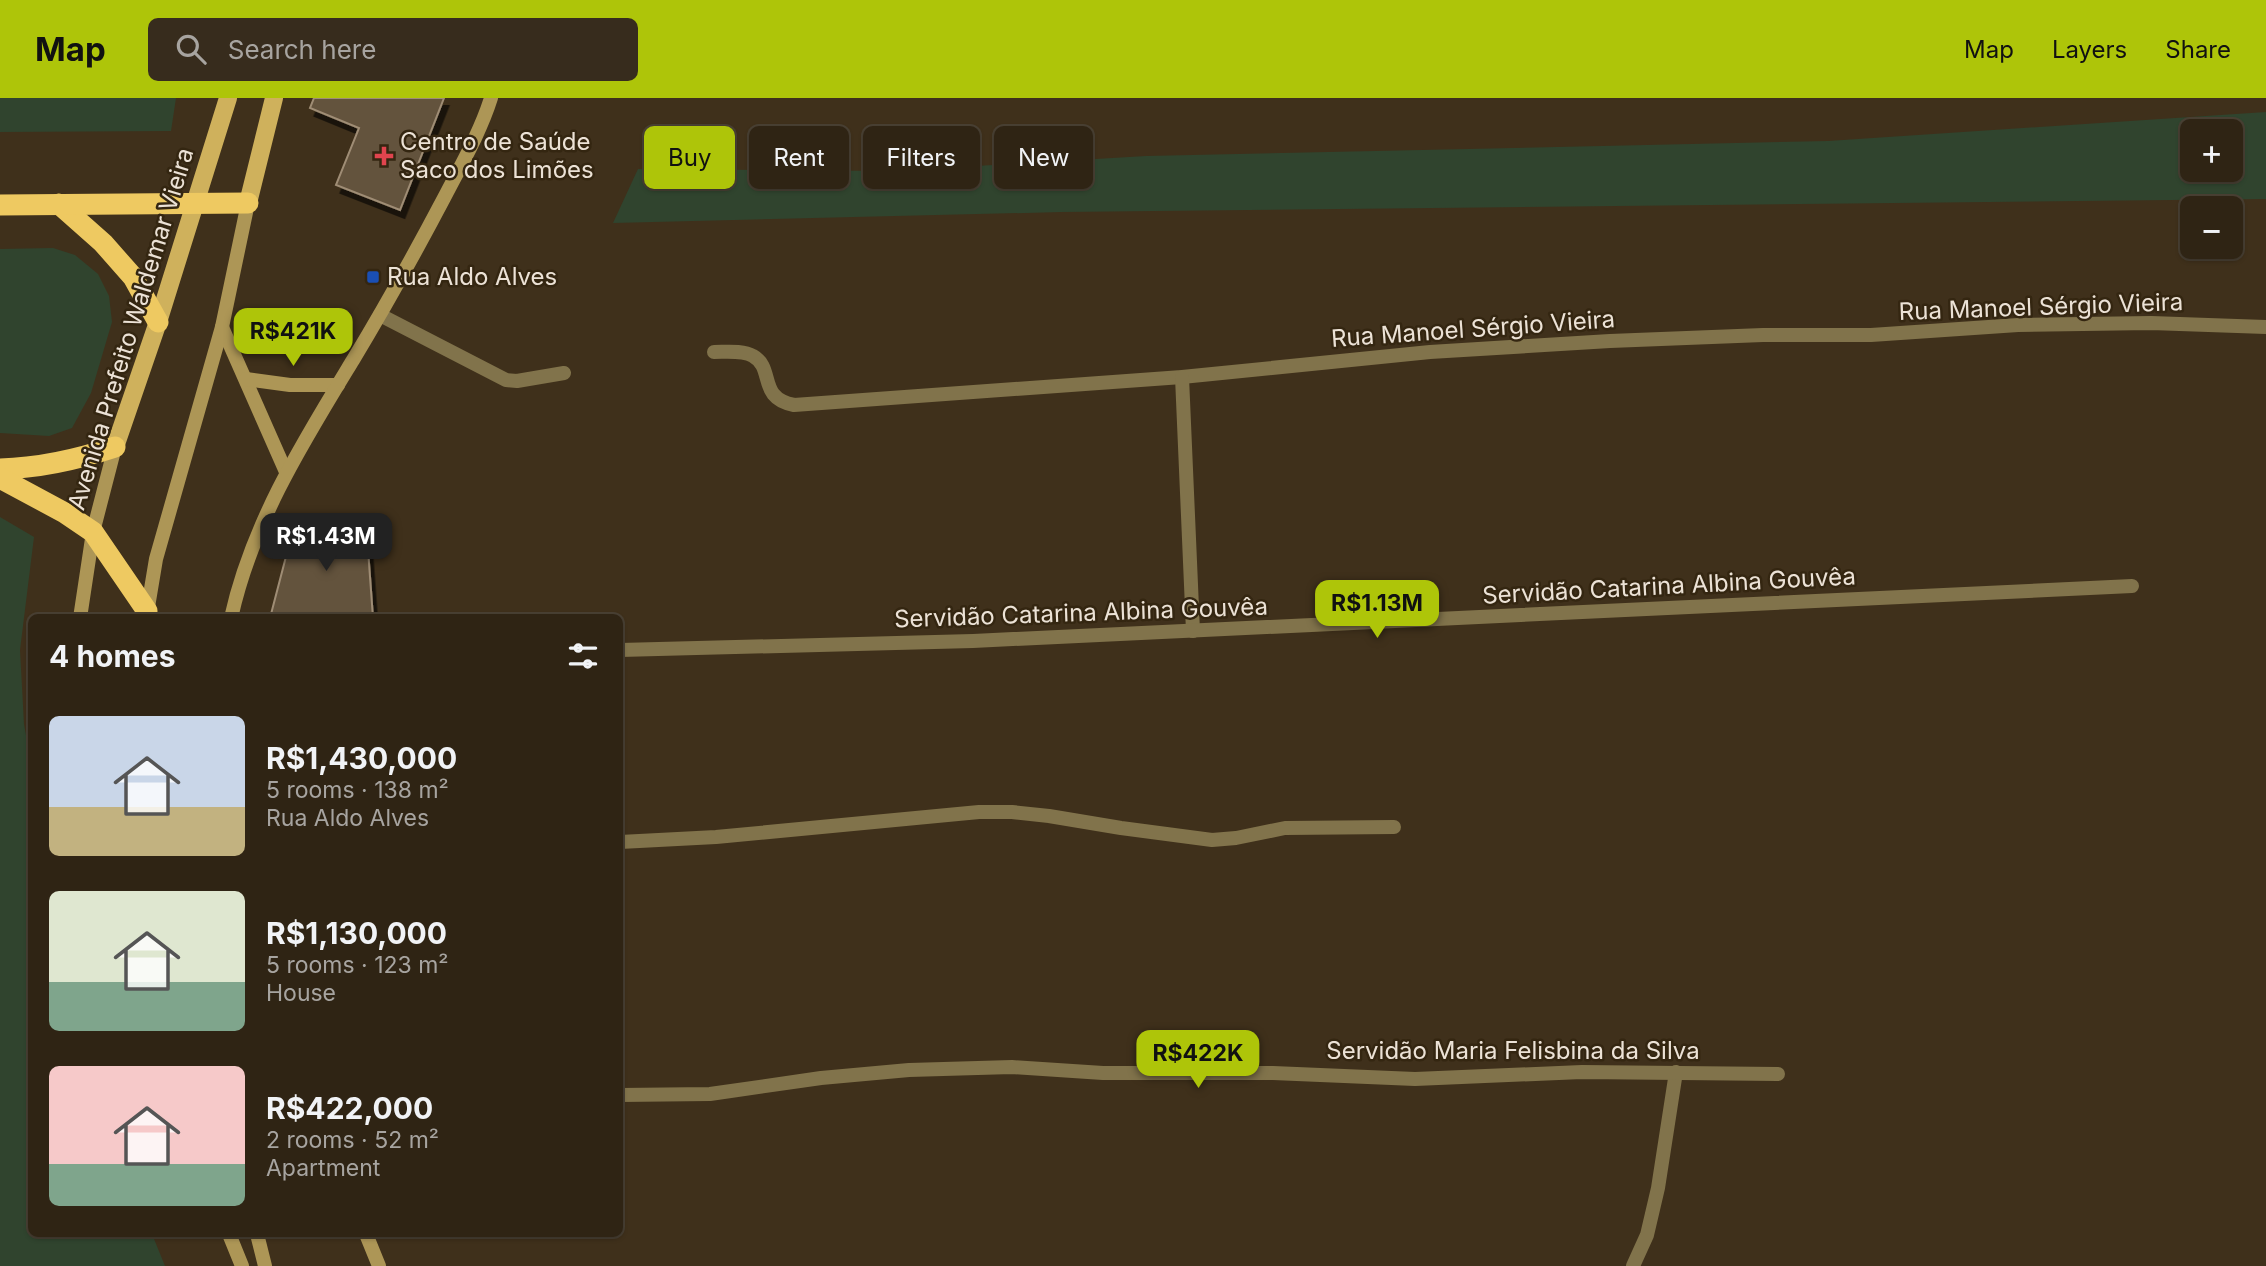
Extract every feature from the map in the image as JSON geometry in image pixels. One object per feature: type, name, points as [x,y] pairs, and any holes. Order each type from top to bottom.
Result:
[{"type":"highway","points":[[0,205],[248,202]]},
{"type":"highway","points":[[60,204],[103,243],[133,277],[158,322]]},
{"type":"highway","points":[[0,469],[31,468],[78,459],[114,447]]},
{"type":"highway","points":[[0,478],[65,513],[93,532],[147,614]]},
{"type":"main road","name":"Avenida Prefeito Waldemar Vieira","points":[[114,447],[158,322],[228,98]]},
{"type":"main road","points":[[248,202],[274,98]]},
{"type":"street","points":[[232,614],[257,533],[286,472],[380,315],[484,121],[491,98]]},
{"type":"street","points":[[147,614],[156,559],[222,327],[248,202]]},
{"type":"street","points":[[380,315],[506,380],[517,381],[564,373]]},
{"type":"street","name":"Rua Manoel Sérgio Vieira","points":[[714,352],[751,355],[760,361],[776,399],[794,405],[1182,377],[1430,352],[1610,341],[1763,335],[1871,335],[2018,325],[2266,327]]},
{"type":"street","points":[[222,327],[286,472]]},
{"type":"street","points":[[1182,377],[1193,631]]},
{"type":"street","points":[[246,379],[290,385],[338,385]]},
{"type":"street","name":"Avenida Prefeito Waldemar Vieira","points":[[81,614],[93,532],[114,447]]},
{"type":"street","name":"Servidão Catarina Albina Gouvêa","points":[[623,650],[973,641],[2132,586]]},
{"type":"street","points":[[623,842],[979,812],[1049,816],[1212,840],[1285,828],[1394,827]]},
{"type":"street","name":"Servidão Maria Felisbina da Silva","points":[[623,1095],[710,1094],[821,1078],[909,1070],[986,1068],[1103,1073],[1273,1073],[1415,1079],[1528,1073],[1778,1074]]},
{"type":"street","points":[[1633,1266],[1647,1235],[1658,1188],[1676,1072]]},
{"type":"street","points":[[230,1237],[242,1266]]},
{"type":"street","points":[[258,1237],[265,1266]]},
{"type":"street","points":[[367,1237],[379,1266]]},
{"type":"green space","points":[[0,98],[176,98],[171,131],[0,132]]},
{"type":"green space","points":[[2266,112],[2266,199],[2243,199],[2243,196],[2180,196],[2180,200],[1062,212],[613,223],[638,169],[644,169],[644,189],[735,189],[735,170],[749,170],[749,189],[849,189],[849,171],[863,171],[863,189],[980,189],[980,166],[994,165],[994,189],[1093,189],[1093,159],[1828,141]]},
{"type":"green space","points":[[53,248],[75,255],[98,274],[109,296],[112,322],[91,393],[72,428],[49,436],[0,433],[0,249]]},
{"type":"green space","points":[[0,517],[34,537],[20,650],[24,724],[28,746],[28,1237],[153,1237],[165,1266],[0,1266]]},
{"type":"building","name":"Centro de Saúde Saco dos Limões","points":[[314,98],[444,98],[400,210],[336,185],[359,128],[310,108]]},
{"type":"building","points":[[295,522],[366,522],[373,614],[271,614]]},
{"type":"place","name":"Centro de Saúde Saco dos Limões","points":[[384,156]]},
{"type":"place","name":"Rua Aldo Alves","points":[[373,277]]}]
